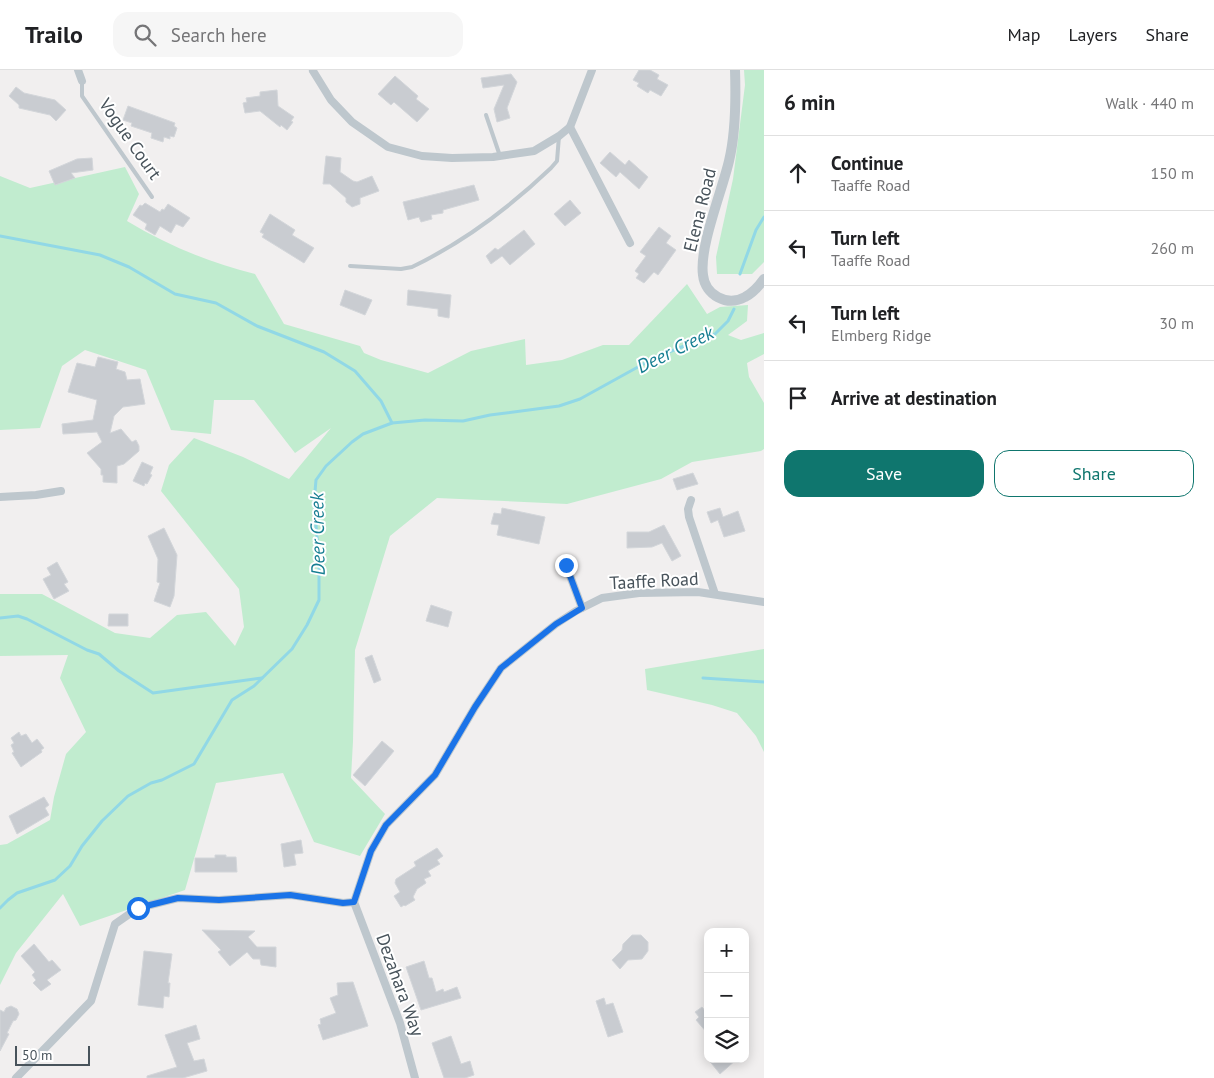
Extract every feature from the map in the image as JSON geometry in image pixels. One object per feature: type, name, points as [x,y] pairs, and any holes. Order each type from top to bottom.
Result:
[{"type":"street","name":"Vogue Court","points":[[78,70],[82,81]]},
{"type":"street","points":[[313,71],[331,100],[352,122],[388,147],[422,156],[452,158],[500,156],[534,151],[558,136],[570,127],[592,70]]},
{"type":"street","name":"Elena Road","points":[[735,70],[734,123],[730,160],[705,249],[703,276],[705,285],[714,295],[730,301],[745,298],[756,289],[764,278]]},
{"type":"street","points":[[570,127],[630,243]]},
{"type":"street","points":[[0,497],[36,495],[61,491]]},
{"type":"street","points":[[691,500],[688,509],[689,517],[715,594]]},
{"type":"street","points":[[566,565],[582,608]]},
{"type":"street","name":"Taaffe Road","points":[[354,902],[371,851],[386,825],[435,775],[475,707],[501,668],[556,624],[602,598],[639,593],[698,592],[764,602]]},
{"type":"street","points":[[16,1078],[91,1001],[115,924],[138,908],[178,898],[219,900],[290,895],[343,903],[354,902]]},
{"type":"street","name":"Dezahara Way","points":[[354,902],[400,1023],[415,1078]]},
{"type":"lane","name":"Vogue Court","points":[[82,81],[82,96],[152,197]]},
{"type":"lane","points":[[486,115],[500,156]]},
{"type":"lane","points":[[350,266],[401,269],[412,267],[470,235],[500,213],[551,168],[557,161],[558,136]]},
{"type":"green space","points":[[744,70],[764,70],[764,262],[752,274],[717,274],[716,257],[733,179],[745,85]]},
{"type":"green space","points":[[125,167],[139,194],[127,221],[189,252],[255,274],[284,324],[360,346],[364,353],[381,360],[428,373],[471,351],[525,339],[526,365],[562,360],[603,345],[629,345],[687,284],[707,314],[720,307],[748,305],[747,321],[728,335],[741,340],[764,333],[764,354],[747,363],[749,377],[764,403],[764,449],[692,462],[661,479],[567,504],[437,498],[390,536],[355,650],[351,778],[385,814],[360,856],[314,842],[283,773],[216,783],[185,890],[80,926],[63,894],[16,953],[0,985],[0,845],[7,844],[50,820],[54,797],[66,754],[86,732],[60,678],[68,655],[0,656],[0,594],[42,594],[115,633],[150,638],[177,615],[206,612],[235,646],[244,627],[239,589],[161,491],[169,465],[194,438],[243,457],[289,479],[331,428],[295,453],[254,400],[214,400],[211,434],[171,430],[146,370],[85,350],[62,366],[40,428],[0,430],[0,176],[30,188]]},
{"type":"green space","points":[[764,649],[764,752],[756,736],[737,713],[712,705],[647,690],[645,669]]},
{"type":"building","points":[[639,70],[650,70],[659,75],[657,79],[668,85],[661,96],[650,90],[648,93],[637,86],[639,83],[633,80]]},
{"type":"building","points":[[511,74],[517,82],[507,108],[510,118],[497,122],[494,109],[504,85],[483,88],[481,78]]},
{"type":"building","points":[[395,76],[418,96],[416,99],[429,109],[417,122],[394,102],[391,105],[378,94]]},
{"type":"building","points":[[16,87],[24,93],[55,100],[66,110],[56,121],[50,115],[19,108],[19,105],[9,96]]},
{"type":"building","points":[[277,90],[278,106],[294,117],[287,130],[281,125],[280,127],[260,111],[245,113],[243,103],[247,102],[246,98],[260,96],[260,92]]},
{"type":"building","points":[[128,106],[175,123],[174,126],[177,128],[174,137],[170,136],[170,139],[164,137],[163,142],[151,138],[152,133],[131,126],[132,123],[123,120]]},
{"type":"building","points":[[610,152],[625,165],[629,160],[648,177],[639,189],[620,172],[616,177],[600,163]]},
{"type":"building","points":[[326,156],[341,158],[340,172],[353,181],[357,182],[372,176],[379,191],[360,198],[360,204],[352,207],[346,202],[346,198],[330,184],[323,184]]},
{"type":"building","points":[[92,158],[93,170],[71,173],[75,178],[55,185],[49,171],[77,159]]},
{"type":"building","points":[[474,185],[479,200],[443,210],[443,213],[431,215],[432,219],[421,222],[419,217],[408,220],[403,202]]},
{"type":"building","points":[[570,200],[581,213],[565,226],[554,214]]},
{"type":"building","points":[[145,203],[160,212],[168,204],[190,218],[183,227],[176,224],[171,233],[160,226],[155,235],[145,229],[147,224],[133,215],[140,205],[142,206]]},
{"type":"building","points":[[270,214],[295,230],[292,235],[314,248],[304,263],[262,237],[264,234],[260,232]]},
{"type":"building","points":[[659,227],[671,236],[666,243],[676,250],[658,275],[654,272],[644,283],[636,278],[639,274],[635,271],[646,256],[640,252]]},
{"type":"building","points":[[524,230],[535,244],[510,265],[502,256],[491,264],[486,256],[495,248],[498,250]]},
{"type":"building","points":[[345,290],[372,300],[365,315],[340,305]]},
{"type":"building","points":[[408,290],[451,295],[449,318],[438,316],[438,309],[407,305]]},
{"type":"building","points":[[98,357],[118,362],[116,369],[125,372],[127,380],[140,379],[145,404],[123,407],[114,416],[110,433],[121,429],[132,442],[136,440],[139,446],[139,451],[124,464],[117,466],[117,483],[103,482],[101,469],[87,453],[102,442],[97,432],[63,434],[62,424],[93,420],[97,400],[68,392],[77,363],[95,367]]},
{"type":"building","points":[[142,462],[153,467],[150,474],[152,475],[144,486],[133,481]]},
{"type":"building","points":[[693,473],[698,484],[677,490],[673,479]]},
{"type":"building","points":[[502,508],[545,517],[539,544],[497,535],[499,525],[491,524],[494,513],[501,514]]},
{"type":"building","points":[[720,508],[723,517],[738,511],[745,531],[724,537],[718,520],[711,523],[707,512]]},
{"type":"building","points":[[664,525],[681,556],[672,561],[662,543],[652,547],[627,548],[627,532],[649,532]]},
{"type":"building","points":[[164,528],[177,555],[174,596],[170,607],[154,601],[160,583],[157,582],[158,559],[148,536]]},
{"type":"building","points":[[57,562],[68,582],[64,584],[69,591],[54,599],[43,579],[51,575],[47,568]]},
{"type":"building","points":[[431,605],[452,612],[448,627],[426,621]]},
{"type":"building","points":[[109,614],[128,614],[128,626],[108,626]]},
{"type":"building","points":[[372,655],[381,680],[374,683],[365,658]]},
{"type":"building","points":[[19,732],[21,736],[26,734],[32,743],[37,739],[44,748],[41,750],[42,752],[21,767],[12,753],[14,752],[11,745],[14,743],[11,738]]},
{"type":"building","points":[[382,741],[394,751],[365,786],[353,775]]},
{"type":"building","points":[[44,797],[49,805],[45,808],[49,815],[17,834],[9,816]]},
{"type":"building","points":[[301,840],[303,853],[294,854],[296,865],[284,867],[281,844]]},
{"type":"building","points":[[437,848],[443,856],[437,860],[440,864],[428,871],[431,876],[424,879],[426,883],[417,889],[413,897],[415,900],[401,907],[394,896],[400,892],[395,883],[396,879],[416,866],[414,862]]},
{"type":"building","points":[[215,855],[236,857],[237,872],[195,872],[195,858],[215,858]]},
{"type":"building","points":[[202,930],[255,931],[248,937],[257,947],[276,947],[276,967],[261,965],[260,959],[253,959],[247,952],[230,966],[218,952],[221,950]]},
{"type":"building","points":[[632,935],[641,935],[648,942],[648,951],[642,959],[628,960],[620,969],[612,960],[622,950],[623,944]]},
{"type":"building","points":[[34,944],[49,962],[52,960],[61,970],[47,980],[51,984],[41,991],[33,983],[36,980],[32,975],[35,972],[21,956]]},
{"type":"building","points":[[144,951],[172,954],[168,983],[170,983],[169,997],[164,996],[163,1008],[138,1005]]},
{"type":"building","points":[[424,961],[436,992],[443,989],[444,992],[457,987],[461,998],[421,1010],[406,967]]},
{"type":"building","points":[[353,982],[368,1026],[323,1040],[318,1025],[321,1024],[320,1019],[336,1013],[330,998],[338,995],[337,983]]},
{"type":"building","points":[[604,998],[606,1005],[613,1003],[623,1032],[608,1037],[596,1001]]},
{"type":"building","points":[[11,1006],[17,1009],[19,1014],[16,1020],[13,1021],[0,1051],[0,1010],[4,1012],[6,1008]]},
{"type":"building","points":[[702,1007],[704,1010],[704,1029],[696,1020],[699,1017],[695,1012]]},
{"type":"building","points":[[196,1025],[200,1039],[187,1043],[194,1061],[204,1059],[207,1071],[183,1078],[147,1078],[147,1076],[177,1067],[165,1035]]},
{"type":"building","points":[[451,1036],[461,1064],[470,1061],[474,1075],[465,1078],[444,1078],[432,1043]]},
{"type":"building","points":[[711,1063],[732,1063],[720,1074]]},
{"type":"waterway","name":"Deer Creek","points":[[740,274],[756,230],[764,217]]},
{"type":"waterway","points":[[0,236],[100,255],[129,267],[175,294],[216,303],[257,326],[324,352],[355,371],[381,401],[392,423]]},
{"type":"waterway","name":"Deer Creek","points":[[0,908],[17,893],[55,880],[70,866],[82,846],[102,821],[128,796],[151,783],[162,780],[194,764],[232,700],[254,686],[292,649],[307,625],[319,600],[319,560],[314,503],[316,480],[326,466],[352,442],[363,434],[392,423],[425,420],[463,421],[490,415],[559,406],[580,399],[656,357],[715,334],[728,321],[734,309]]},
{"type":"waterway","points":[[0,618],[18,616],[27,619],[87,650],[99,654],[119,671],[153,693],[262,678]]},
{"type":"waterway","points":[[703,678],[764,682]]},
{"type":"route","points":[[138,908],[178,898],[219,900],[290,895],[343,903],[354,902],[371,851],[386,825],[435,775],[475,707],[501,668],[556,624],[582,608],[566,565]]}]
